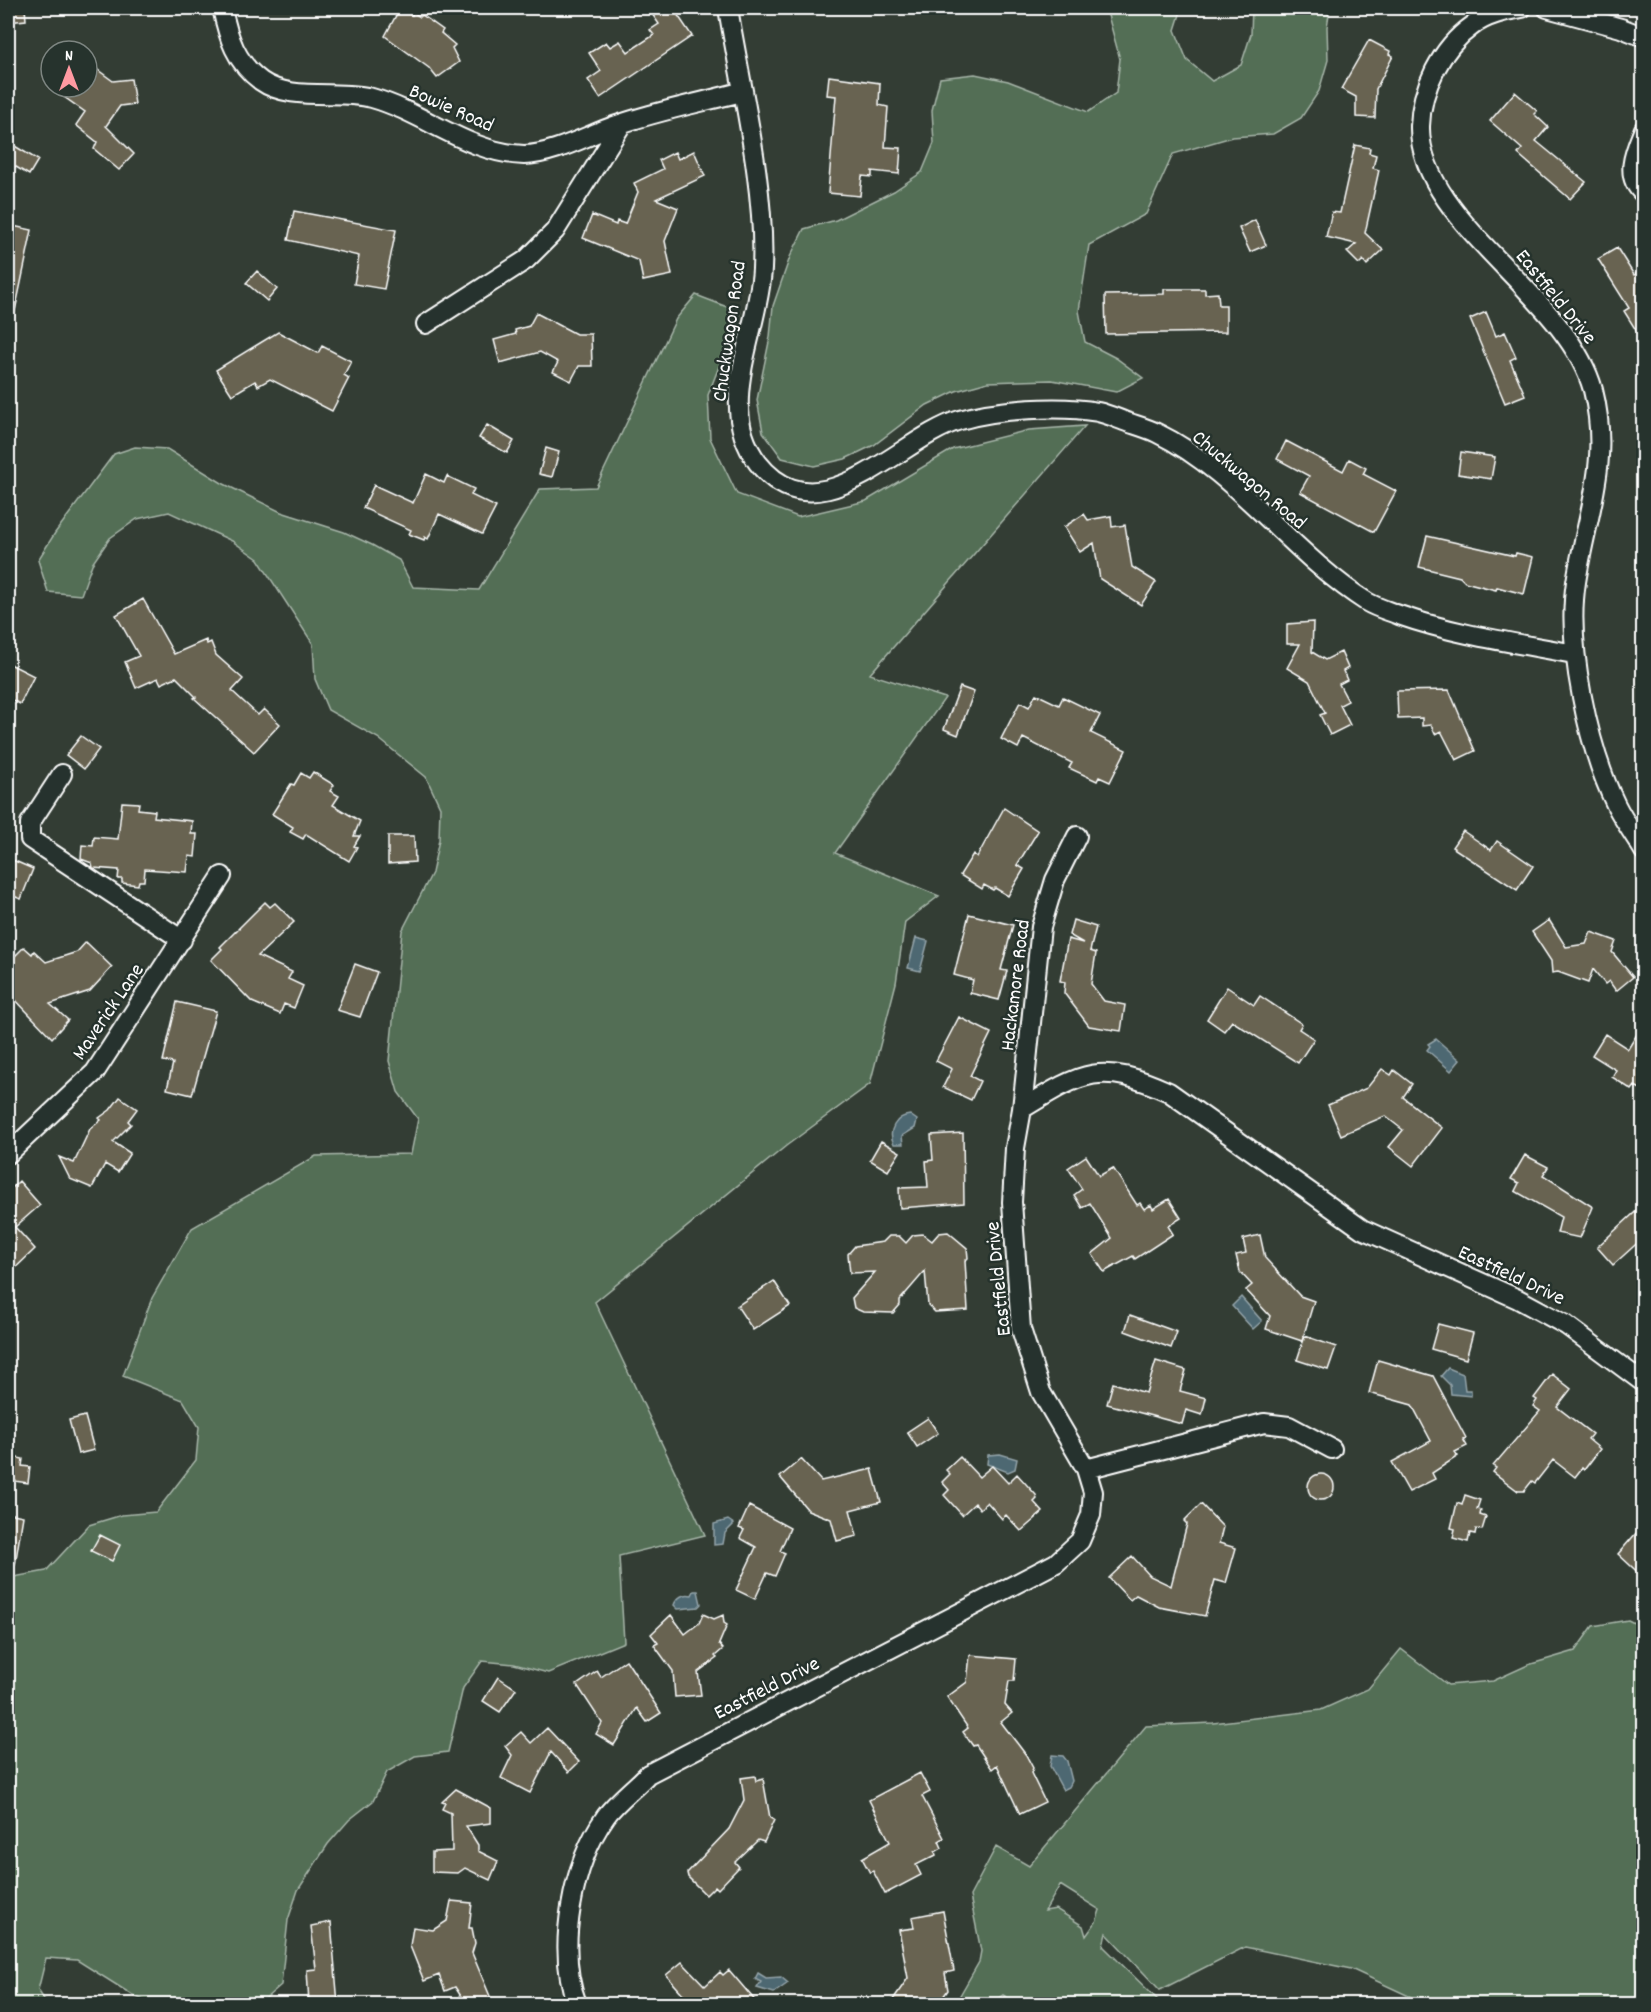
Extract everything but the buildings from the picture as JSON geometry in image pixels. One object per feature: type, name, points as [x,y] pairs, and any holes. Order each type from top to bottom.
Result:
[{"type":"street","name":"Bowie Road","points":[[222,8],[226,29],[240,63],[263,83],[293,92],[370,97],[416,114],[481,148],[526,155],[573,143],[622,124],[741,92]]},
{"type":"street","name":"Chuckwagon Road","points":[[728,8],[755,171],[762,271],[738,405],[747,448],[761,467],[778,481],[798,490],[824,492],[854,481],[958,420],[1035,408],[1098,412],[1158,434],[1208,466],[1256,507],[1314,563],[1370,604],[1436,628],[1575,654]]},
{"type":"street","name":"Eastfield Drive","points":[[1522,8],[1499,12],[1472,26],[1452,46],[1433,72],[1424,97],[1420,127],[1424,158],[1438,190],[1558,327],[1581,359],[1592,389],[1601,457],[1576,584],[1575,654],[1596,748],[1616,804],[1644,851]]},
{"type":"street","points":[[1547,8],[1600,21],[1644,37]]},
{"type":"street","points":[[426,324],[526,260],[555,231],[622,124]]},
{"type":"street","points":[[1644,129],[1632,159],[1632,175],[1638,189],[1644,194]]},
{"type":"street","points":[[62,774],[30,823],[30,839],[182,940]]},
{"type":"street","name":"Hackamore Road","points":[[1022,1109],[1041,927],[1055,880],[1077,836]]},
{"type":"street","name":"Maverick Lane","points":[[8,1154],[95,1072],[222,876]]},
{"type":"street","name":"Eastfield Drive","points":[[577,2004],[571,1989],[568,1916],[583,1858],[606,1815],[648,1774],[1056,1563],[1080,1541],[1091,1515],[1093,1492],[1086,1469],[1041,1392],[1021,1329],[1012,1202],[1015,1148],[1022,1109],[1057,1087],[1086,1075],[1110,1072],[1134,1077],[1169,1092],[1362,1229],[1518,1299],[1566,1324],[1644,1383]]},
{"type":"street","points":[[1086,1469],[1264,1423],[1289,1426],[1332,1449]]},
{"type":"green space","points":[[1106,8],[1182,8],[1175,30],[1187,60],[1212,81],[1241,65],[1251,34],[1252,8],[1330,8],[1327,27],[1328,60],[1319,91],[1301,118],[1273,134],[1232,137],[1173,154],[1146,214],[1089,245],[1079,311],[1085,342],[1116,358],[1143,378],[1116,392],[1052,380],[988,382],[956,391],[927,405],[874,445],[845,459],[814,466],[782,458],[763,432],[757,400],[770,337],[773,306],[790,257],[804,229],[836,220],[894,191],[922,172],[934,143],[932,110],[940,78],[975,74],[1008,81],[1088,112],[1116,93],[1120,59]]},
{"type":"green space","points":[[696,295],[740,312],[708,395],[710,438],[737,494],[798,517],[866,501],[953,449],[1029,430],[1085,426],[870,674],[945,698],[835,853],[939,896],[905,922],[896,983],[870,1084],[786,1146],[595,1302],[705,1535],[619,1556],[624,1642],[548,1673],[514,1664],[482,1661],[463,1688],[448,1752],[415,1756],[387,1772],[373,1801],[349,1820],[328,1844],[298,1890],[288,1920],[281,1985],[259,2004],[153,2004],[134,1996],[77,1960],[46,1958],[38,1990],[47,2004],[8,2004],[8,1578],[46,1571],[89,1525],[122,1515],[156,1512],[196,1460],[199,1427],[183,1400],[123,1376],[152,1298],[192,1228],[316,1156],[411,1154],[418,1119],[398,1092],[389,1061],[402,931],[432,873],[439,840],[440,807],[426,777],[378,738],[328,710],[315,679],[313,644],[258,559],[232,541],[169,512],[137,519],[110,538],[92,564],[81,595],[48,592],[38,560],[55,533],[114,454],[135,447],[167,449],[222,483],[281,512],[344,532],[399,560],[413,587],[479,590],[540,489],[596,487],[676,319]]},
{"type":"green space","points":[[1628,1620],[1644,1628],[1643,2004],[1426,2004],[1351,1969],[1245,1947],[1160,1990],[1106,1933],[1103,1946],[1162,2004],[1018,2004],[1003,1995],[990,2004],[961,2003],[959,1997],[979,1962],[981,1951],[970,1896],[996,1847],[1029,1866],[1146,1726],[1213,1723],[1321,1710],[1368,1689],[1401,1649],[1448,1685],[1493,1681],[1528,1665],[1575,1651],[1593,1626]],"holes":[[[1060,1885],[1100,1910],[1096,1922],[1086,1936],[1083,1926],[1056,1909],[1045,1911]]]},
{"type":"water","points":[[916,938],[928,941],[920,971],[908,968]]},
{"type":"water","points":[[1436,1039],[1460,1060],[1451,1071],[1427,1050],[1430,1046],[1428,1044]]},
{"type":"water","points":[[910,1115],[917,1120],[915,1128],[902,1136],[903,1144],[894,1144],[892,1129],[894,1125],[901,1118]]},
{"type":"water","points":[[1241,1297],[1262,1321],[1253,1329],[1232,1306]]},
{"type":"water","points":[[1448,1368],[1463,1374],[1465,1390],[1471,1390],[1471,1396],[1451,1394],[1450,1385],[1441,1376]]},
{"type":"water","points":[[1000,1454],[1017,1459],[1015,1469],[1008,1472],[987,1464],[988,1455]]},
{"type":"water","points":[[728,1520],[734,1524],[725,1533],[723,1544],[714,1545],[714,1524]]},
{"type":"water","points":[[694,1591],[698,1591],[701,1604],[698,1607],[678,1609],[674,1605],[679,1598],[692,1595]]},
{"type":"water","points":[[1052,1755],[1063,1756],[1067,1761],[1072,1781],[1069,1787],[1063,1790],[1050,1766]]},
{"type":"water","points":[[758,1973],[766,1978],[781,1977],[788,1983],[774,1993],[757,1988],[761,1982],[755,1979]]}]
